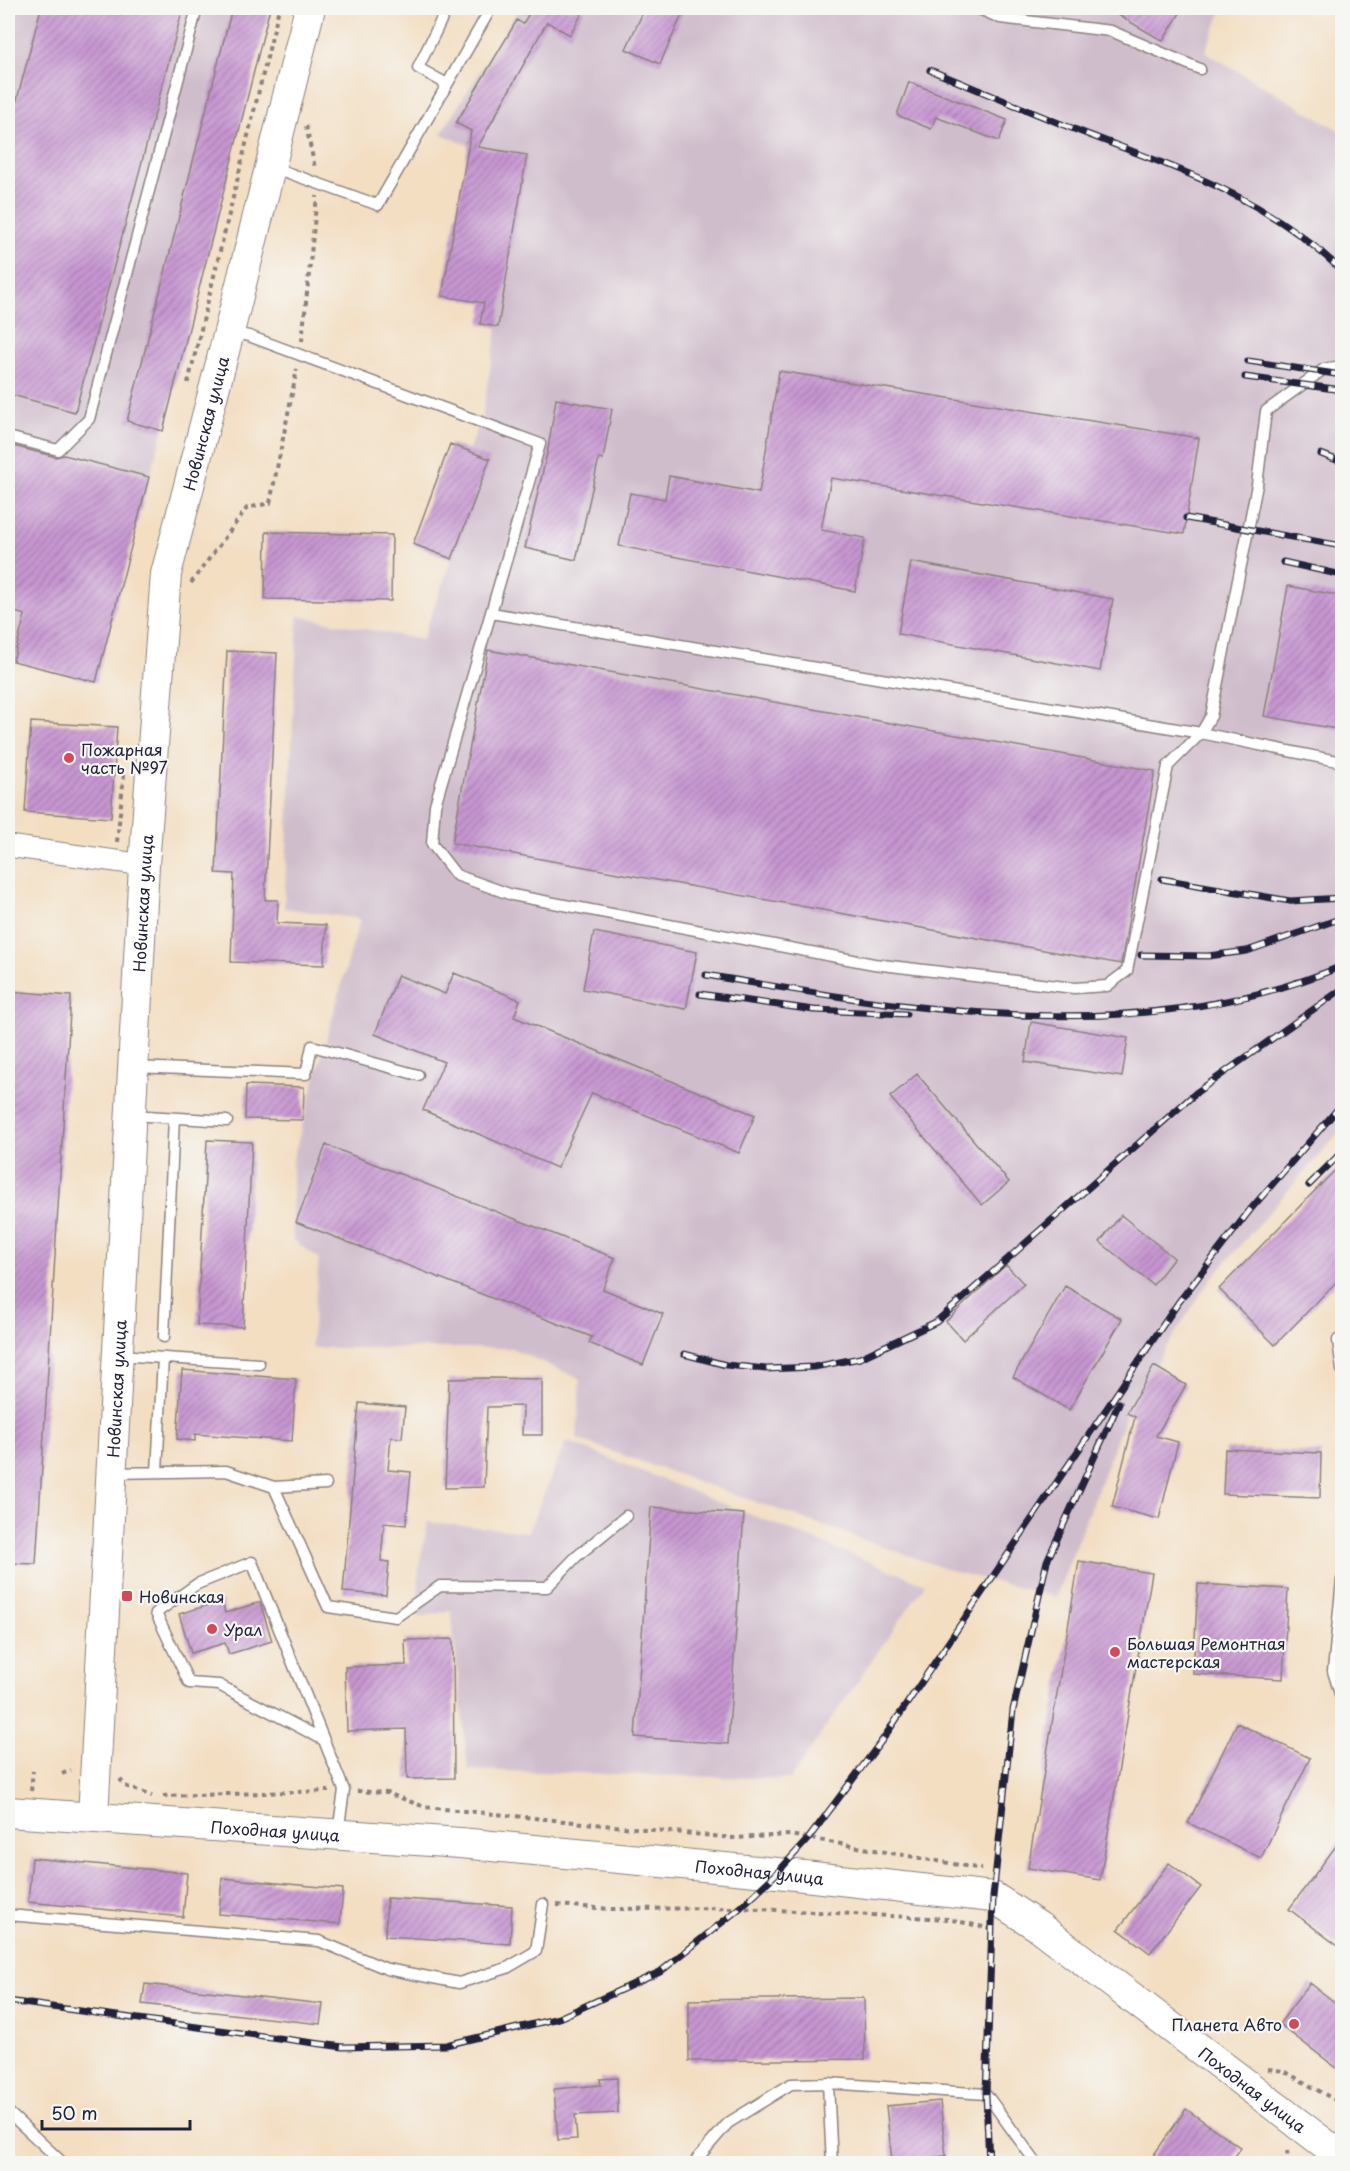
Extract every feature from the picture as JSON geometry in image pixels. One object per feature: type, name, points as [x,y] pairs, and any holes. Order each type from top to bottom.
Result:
[{"type":"main road","name":"Новинская улица","points":[[93,1817],[144,865],[166,574],[230,332],[269,166],[310,8]]},
{"type":"main road","name":"Походная улица","points":[[8,1812],[338,1834],[777,1873],[993,1897],[1039,1927],[1342,2157]]},
{"type":"street","points":[[8,846],[144,865]]},
{"type":"lane","points":[[8,437],[58,450],[90,419],[197,8]]},
{"type":"lane","points":[[447,8],[418,68],[447,84]]},
{"type":"lane","points":[[269,166],[378,205],[491,8]]},
{"type":"lane","points":[[977,8],[1000,18],[1111,31],[1200,69]]},
{"type":"lane","points":[[230,332],[249,336],[300,354],[540,444],[435,805],[432,844],[456,875],[512,895],[874,964],[1074,988],[1107,986],[1127,971],[1168,766],[1201,733],[1211,716],[1257,485],[1266,411],[1324,369],[1342,366]]},
{"type":"lane","points":[[491,613],[1201,733],[1342,762]]},
{"type":"lane","points":[[134,1067],[306,1074],[312,1046],[418,1075]]},
{"type":"lane","points":[[131,1115],[227,1121]]},
{"type":"lane","points":[[164,1337],[174,1118]]},
{"type":"lane","points":[[1338,1340],[1342,1370]]},
{"type":"lane","points":[[118,1355],[259,1364]]},
{"type":"lane","points":[[157,1472],[163,1358]]},
{"type":"lane","points":[[112,1473],[226,1471],[274,1487],[326,1484]]},
{"type":"lane","points":[[274,1487],[328,1607],[396,1617],[440,1586],[547,1587],[576,1557],[626,1516]]},
{"type":"lane","points":[[322,1739],[219,1685],[189,1683],[156,1612],[197,1584],[252,1562],[344,1790],[338,1834]]},
{"type":"lane","points":[[1342,1580],[1333,1671],[1342,1700]]},
{"type":"lane","points":[[8,1915],[319,1941],[387,1969],[459,1983],[507,1968],[536,1951],[543,1904]]},
{"type":"lane","points":[[697,2163],[697,2159],[728,2123],[791,2084],[828,2083],[986,2094],[1037,2163]]},
{"type":"lane","points":[[828,2083],[831,2163]]},
{"type":"lane","points":[[8,2112],[64,2163]]},
{"type":"path","points":[[185,591],[247,508],[270,503],[300,354],[318,184],[305,121]]},
{"type":"path","points":[[543,1904],[611,1909],[752,1908],[948,1919],[992,1929]]},
{"type":"path","points":[[1287,2151],[1289,2163]]},
{"type":"shaded area","points":[[8,8],[268,8],[163,431],[116,588],[96,682],[13,661],[8,663]]},
{"type":"shaded area","points":[[519,8],[1223,8],[1205,52],[1342,132],[1342,1129],[1210,1280],[1154,1366],[1127,1413],[1056,1597],[955,1572],[577,1439],[580,1379],[511,1348],[311,1348],[319,1259],[293,1240],[292,1162],[360,919],[284,908],[298,616],[422,640],[452,559],[413,544],[450,444],[468,450],[481,422],[527,156],[468,145],[441,134]]},
{"type":"shaded area","points":[[566,1441],[925,1584],[790,1779],[468,1770],[451,1610],[418,1618],[419,1565],[428,1522],[528,1532]]},
{"type":"building","points":[[41,8],[183,8],[75,412],[8,394],[8,134]]},
{"type":"building","points":[[232,8],[270,8],[163,431],[127,421]]},
{"type":"building","points":[[520,8],[585,8],[570,35],[547,22],[478,147],[527,155],[498,327],[480,324],[484,303],[442,296],[471,131],[456,123],[517,20],[523,24],[529,13]]},
{"type":"building","points":[[645,8],[685,8],[660,64],[626,49]]},
{"type":"building","points":[[1106,8],[1183,8],[1163,41]]},
{"type":"building","points":[[909,82],[1007,120],[999,141],[936,117],[931,129],[897,115]]},
{"type":"building","points":[[779,371],[1199,438],[1184,534],[831,478],[821,530],[865,538],[855,591],[619,546],[630,493],[665,499],[669,476],[759,493]]},
{"type":"building","points":[[556,399],[612,409],[603,459],[599,458],[576,560],[525,548],[548,449]]},
{"type":"building","points":[[450,444],[490,459],[452,559],[413,544]]},
{"type":"building","points":[[13,446],[56,457],[64,455],[149,477],[96,682],[13,661],[25,615],[8,610],[8,466]]},
{"type":"building","points":[[266,532],[392,535],[391,601],[265,599]]},
{"type":"building","points":[[911,562],[1113,599],[1100,671],[898,634]]},
{"type":"building","points":[[1288,586],[1342,596],[1342,730],[1264,716]]},
{"type":"building","points":[[488,650],[1155,771],[1121,964],[452,843]]},
{"type":"building","points":[[227,651],[277,653],[265,900],[278,900],[277,923],[326,925],[324,965],[231,962],[234,874],[216,873]]},
{"type":"building","points":[[31,722],[117,727],[111,818],[25,812]]},
{"type":"building","points":[[594,932],[697,952],[686,1009],[583,989]]},
{"type":"building","points":[[454,973],[520,1000],[514,1017],[755,1115],[739,1153],[592,1093],[557,1168],[423,1110],[444,1062],[375,1034],[398,975],[445,994]]},
{"type":"building","points":[[8,991],[71,996],[36,1564],[8,1563]]},
{"type":"building","points":[[1031,1022],[1128,1038],[1122,1077],[1025,1062]]},
{"type":"building","points":[[917,1074],[1009,1182],[982,1205],[890,1097]]},
{"type":"building","points":[[246,1085],[304,1087],[303,1120],[245,1119]]},
{"type":"building","points":[[207,1140],[252,1142],[243,1327],[197,1325]]},
{"type":"building","points":[[326,1145],[615,1258],[603,1289],[663,1314],[643,1365],[589,1343],[592,1337],[296,1222]]},
{"type":"building","points":[[1342,1163],[1342,1276],[1275,1345],[1219,1289]]},
{"type":"building","points":[[1121,1215],[1174,1258],[1153,1285],[1100,1242]]},
{"type":"building","points":[[1006,1265],[1024,1284],[963,1340],[946,1321]]},
{"type":"building","points":[[1065,1286],[1122,1319],[1069,1410],[1013,1377]]},
{"type":"building","points":[[1154,1366],[1186,1385],[1156,1436],[1178,1442],[1159,1519],[1112,1507],[1135,1417],[1127,1413]]},
{"type":"building","points":[[182,1370],[296,1379],[292,1441],[195,1434],[195,1441],[177,1439]]},
{"type":"building","points":[[449,1379],[542,1379],[542,1435],[522,1435],[523,1406],[487,1407],[484,1487],[445,1488]]},
{"type":"building","points":[[359,1403],[405,1407],[402,1438],[391,1437],[388,1470],[411,1472],[406,1525],[384,1523],[381,1561],[389,1562],[386,1595],[343,1592]]},
{"type":"building","points":[[1225,1449],[1321,1453],[1320,1498],[1223,1494]]},
{"type":"building","points":[[651,1507],[744,1514],[728,1744],[635,1737]]},
{"type":"building","points":[[1079,1561],[1152,1573],[1100,1880],[1028,1868]]},
{"type":"building","points":[[1198,1584],[1288,1589],[1283,1679],[1193,1674]]},
{"type":"building","points":[[222,1601],[225,1613],[260,1602],[272,1641],[229,1654],[225,1643],[191,1653],[179,1614]]},
{"type":"building","points":[[453,1639],[454,1778],[407,1779],[406,1729],[347,1731],[345,1667],[406,1665],[405,1640]]},
{"type":"building","points":[[1237,1723],[1310,1758],[1261,1858],[1188,1823]]},
{"type":"building","points":[[1342,1838],[1342,1949],[1289,1909]]},
{"type":"building","points":[[32,1858],[187,1873],[183,1917],[28,1902]]},
{"type":"building","points":[[1169,1863],[1201,1887],[1150,1953],[1118,1929]]},
{"type":"building","points":[[222,1878],[343,1889],[340,1924],[219,1914]]},
{"type":"building","points":[[387,1898],[512,1906],[510,1944],[385,1936]]},
{"type":"building","points":[[1310,1983],[1342,2008],[1342,2072],[1279,2024]]},
{"type":"building","points":[[145,1984],[323,2004],[320,2024],[142,2004]]},
{"type":"building","points":[[864,1998],[865,2059],[689,2061],[689,2000]]},
{"type":"building","points":[[617,2078],[618,2113],[575,2115],[577,2139],[558,2140],[554,2089],[601,2085],[600,2079]]},
{"type":"building","points":[[940,2101],[946,2156],[892,2161],[886,2106]]},
{"type":"building","points":[[1186,2109],[1241,2148],[1230,2163],[1148,2163]]},
{"type":"railway","points":[[930,70],[1216,186],[1281,222],[1312,244],[1342,271]]},
{"type":"railway","points":[[1248,361],[1342,375]]},
{"type":"railway","points":[[1245,377],[1342,390]]},
{"type":"railway","points":[[1321,454],[1342,462]]},
{"type":"railway","points":[[1186,518],[1342,546]]},
{"type":"railway","points":[[1283,562],[1342,575]]},
{"type":"railway","points":[[1162,879],[1290,901],[1342,898]]},
{"type":"railway","points":[[1141,955],[1208,956],[1247,951],[1342,918]]},
{"type":"railway","points":[[706,975],[864,1000],[945,1010],[1026,1015],[1107,1015],[1187,1008],[1265,992],[1342,966]]},
{"type":"railway","points":[[684,1354],[726,1365],[766,1369],[814,1367],[860,1358],[936,1322],[1197,1092],[1342,989]]},
{"type":"railway","points":[[700,994],[814,1010],[906,1014]]},
{"type":"railway","points":[[8,2001],[343,2047],[446,2045],[559,2018],[660,1972],[740,1908],[808,1839],[883,1739],[1178,1303],[1250,1210],[1342,1104]]},
{"type":"railway","points":[[1309,1185],[1342,1152]]},
{"type":"railway","points":[[989,2164],[986,2094],[993,1897],[1013,1710],[1047,1561],[1119,1403]]},
{"type":"place","name":"Пожарная часть №97","points":[[69,758]]},
{"type":"place","name":"Новинская","points":[[127,1596]]},
{"type":"place","name":"Урал","points":[[212,1629]]},
{"type":"place","name":"Большая Ремонтная мастерская","points":[[1115,1652]]},
{"type":"place","name":"Планета Авто","points":[[1294,2024]]}]
